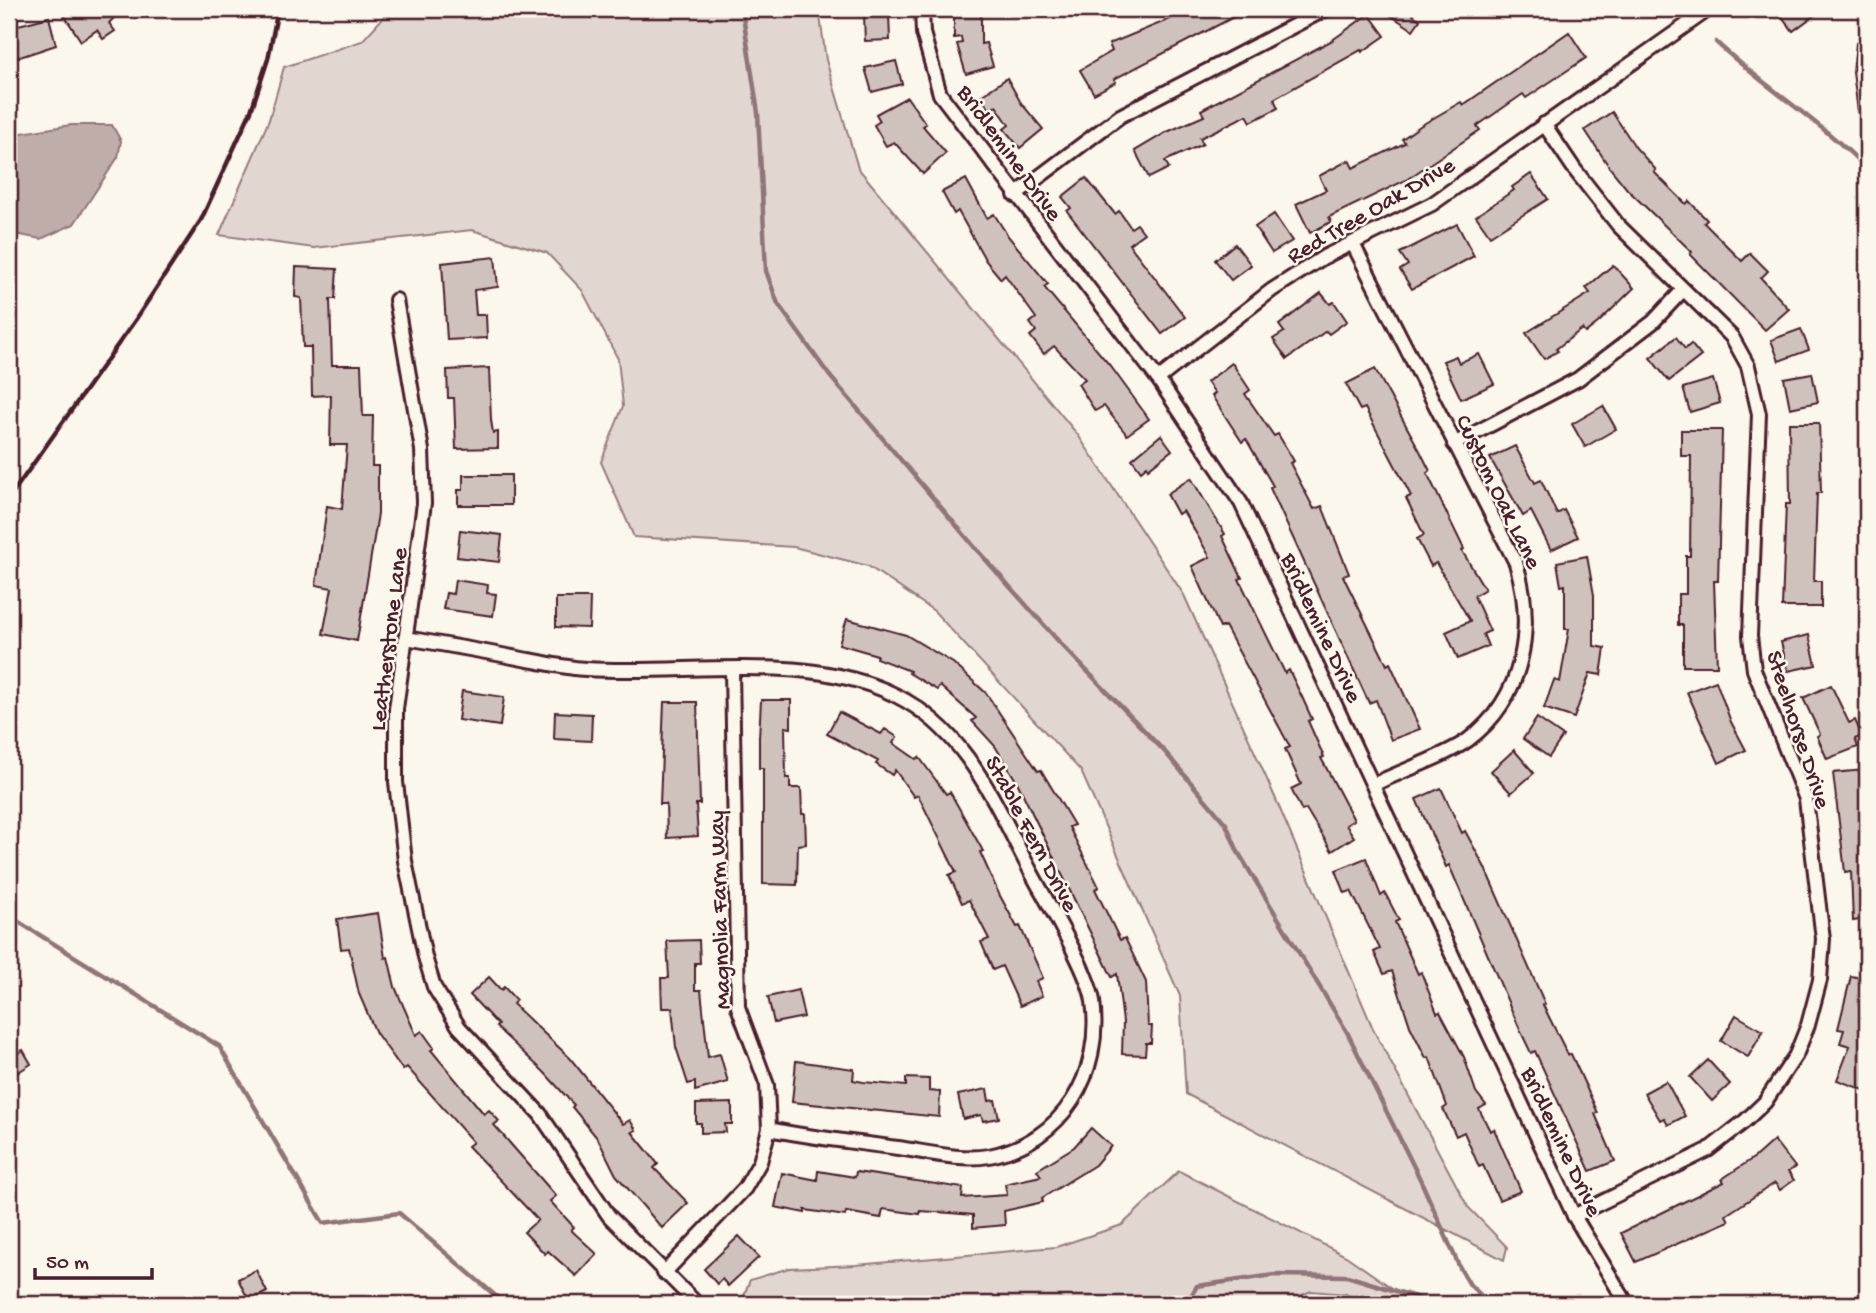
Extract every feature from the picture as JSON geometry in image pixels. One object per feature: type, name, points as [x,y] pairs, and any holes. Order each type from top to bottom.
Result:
[{"type":"street","name":"Bridlemine Drive","points":[[922,9],[923,33],[940,94],[1014,195],[1158,379],[1241,502],[1375,784],[1574,1216],[1627,1304]]},
{"type":"street","points":[[1014,195],[1120,116],[1326,9]]},
{"type":"street","name":"Red Tree Oak Drive","points":[[1158,379],[1272,290],[1324,257],[1432,204],[1709,9]]},
{"type":"street","name":"Steelhorse Drive","points":[[1545,124],[1575,170],[1618,225],[1731,337],[1748,366],[1759,414],[1751,647],[1758,681],[1806,799],[1824,939],[1821,979],[1796,1055],[1765,1102],[1708,1150],[1574,1216]]},
{"type":"street","name":"Custom Oak Lane","points":[[1353,244],[1516,563],[1525,594],[1526,637],[1521,658],[1497,710],[1467,740],[1375,784]]},
{"type":"street","points":[[1454,444],[1577,379],[1653,321],[1682,291]]},
{"type":"street","name":"Leatherstone Lane","points":[[396,300],[422,450],[424,503],[396,709],[399,824],[418,930],[434,987],[459,1027],[540,1114],[609,1216],[697,1304]]},
{"type":"street","name":"Stable Fern Drive","points":[[406,638],[584,669],[804,670],[849,677],[898,696],[944,726],[974,762],[1069,944],[1093,998],[1095,1044],[1081,1089],[1063,1116],[1040,1136],[1018,1149],[986,1157],[944,1155],[769,1129]]},
{"type":"street","name":"Magnolia Farm Way","points":[[664,1273],[745,1188],[760,1161],[769,1129],[767,1085],[738,1007],[732,670]]},
{"type":"shaded area","points":[[391,9],[819,9],[826,60],[858,168],[1078,435],[1184,595],[1274,795],[1374,1031],[1468,1207],[1507,1247],[1504,1260],[1186,1094],[1180,996],[1081,771],[934,611],[868,566],[794,547],[634,537],[601,462],[623,406],[618,359],[582,290],[547,253],[472,230],[314,248],[219,235],[269,120],[284,67],[362,41]]},
{"type":"shaded area","points":[[71,125],[112,125],[121,141],[118,157],[74,224],[41,239],[9,233],[9,135]]},
{"type":"shaded area","points":[[1179,1171],[1346,1256],[1415,1304],[1363,1304],[1346,1294],[1311,1291],[1282,1304],[747,1304],[742,1301],[750,1280],[789,1268],[856,1265],[1056,1247],[1122,1225]]},
{"type":"building","points":[[60,9],[106,9],[113,19],[109,23],[115,31],[103,39],[97,30],[81,41]]},
{"type":"building","points":[[963,9],[981,9],[981,44],[986,43],[993,66],[966,74],[957,44],[962,43],[961,37],[954,38],[954,12],[963,12]]},
{"type":"building","points":[[1183,9],[1249,9],[1114,79],[1116,82],[1094,94],[1080,70],[1112,51],[1109,44],[1185,13]]},
{"type":"building","points":[[1381,9],[1417,9],[1413,15],[1420,20],[1413,30]]},
{"type":"building","points":[[1776,9],[1823,9],[1793,31]]},
{"type":"building","points":[[1369,14],[1385,36],[1362,52],[1361,50],[1274,99],[1278,108],[1251,122],[1247,115],[1200,138],[1203,144],[1165,161],[1169,168],[1149,178],[1135,151],[1167,132],[1204,116],[1201,110],[1331,41]]},
{"type":"building","points":[[889,15],[890,40],[865,41],[864,16]]},
{"type":"building","points":[[49,17],[56,45],[11,60],[9,45],[15,43],[11,27]]},
{"type":"building","points":[[1569,32],[1586,58],[1526,98],[1523,94],[1477,126],[1480,130],[1406,180],[1329,217],[1331,222],[1310,233],[1296,204],[1326,190],[1319,176],[1349,160],[1353,168],[1405,143],[1402,139],[1420,126],[1461,102],[1463,105]]},
{"type":"building","points":[[1856,43],[1867,44],[1867,111],[1858,112],[1853,72]]},
{"type":"building","points":[[896,61],[902,84],[872,92],[865,68]]},
{"type":"building","points":[[1007,78],[1021,103],[1043,129],[1020,148],[1004,129],[1009,125],[996,106],[990,110],[981,96]]},
{"type":"building","points":[[907,97],[926,124],[923,126],[946,153],[923,174],[894,142],[886,146],[874,125],[880,121],[876,114]]},
{"type":"building","points":[[1612,112],[1636,148],[1656,170],[1654,172],[1686,204],[1689,201],[1707,220],[1704,223],[1742,261],[1750,253],[1768,271],[1761,278],[1789,309],[1765,330],[1690,254],[1692,252],[1627,189],[1610,168],[1585,130]]},
{"type":"building","points":[[1531,174],[1548,199],[1490,236],[1476,216],[1514,190],[1512,187]]},
{"type":"building","points":[[1086,178],[1115,214],[1119,211],[1131,228],[1137,224],[1144,233],[1129,244],[1185,317],[1162,334],[1067,211],[1071,208],[1062,197]]},
{"type":"building","points":[[966,179],[987,218],[994,214],[1008,236],[1048,284],[1044,287],[1112,368],[1149,419],[1127,435],[1104,406],[1095,411],[1078,384],[1085,379],[1054,346],[1044,354],[1030,336],[1036,331],[1030,323],[1036,318],[1005,275],[1001,279],[986,261],[958,211],[954,214],[942,192]]},
{"type":"building","points":[[1274,214],[1292,241],[1272,253],[1255,227]]},
{"type":"building","points":[[1457,224],[1474,256],[1412,289],[1400,270],[1408,265],[1400,253]]},
{"type":"building","points":[[1235,244],[1251,265],[1231,280],[1215,260]]},
{"type":"building","points":[[495,257],[498,287],[474,290],[476,315],[486,315],[487,338],[447,340],[442,263]]},
{"type":"building","points":[[1613,265],[1634,288],[1599,322],[1585,333],[1582,329],[1556,349],[1558,351],[1544,359],[1526,333],[1590,293],[1586,288]]},
{"type":"building","points":[[296,267],[337,269],[335,299],[330,299],[332,365],[361,365],[363,416],[373,416],[372,466],[378,466],[378,514],[357,641],[323,634],[332,588],[316,585],[327,506],[342,509],[347,445],[330,445],[331,395],[312,396],[311,347],[303,347],[301,298],[295,297]]},
{"type":"building","points":[[1321,293],[1330,304],[1334,302],[1347,321],[1329,334],[1326,331],[1287,359],[1273,339],[1284,332],[1279,325]]},
{"type":"building","points":[[1801,329],[1809,350],[1779,361],[1771,340]]},
{"type":"building","points":[[1676,337],[1685,349],[1691,344],[1701,356],[1669,381],[1650,358]]},
{"type":"building","points":[[1479,354],[1494,384],[1461,399],[1443,361],[1456,356],[1459,363]]},
{"type":"building","points":[[1232,363],[1250,390],[1245,394],[1274,436],[1278,434],[1294,461],[1290,463],[1314,509],[1322,506],[1349,574],[1343,576],[1387,665],[1390,663],[1420,729],[1391,740],[1376,700],[1369,703],[1270,488],[1273,486],[1246,439],[1242,442],[1212,396],[1215,393],[1207,382]]},
{"type":"building","points":[[489,368],[491,420],[493,433],[498,432],[498,448],[456,449],[454,398],[448,398],[447,370]]},
{"type":"building","points":[[1375,369],[1430,471],[1427,473],[1464,549],[1462,551],[1485,589],[1474,596],[1490,631],[1483,634],[1488,646],[1458,659],[1446,632],[1470,621],[1436,563],[1431,566],[1417,539],[1424,535],[1406,498],[1411,496],[1365,408],[1360,410],[1346,384]]},
{"type":"building","points":[[1812,373],[1818,402],[1790,408],[1784,378]]},
{"type":"building","points":[[1713,379],[1720,403],[1690,412],[1683,388]]},
{"type":"building","points":[[1603,406],[1616,429],[1585,447],[1572,424]]},
{"type":"building","points":[[1789,423],[1819,423],[1821,493],[1817,493],[1814,581],[1821,581],[1821,607],[1782,607],[1786,504],[1790,504]]},
{"type":"building","points":[[1681,430],[1722,430],[1718,581],[1714,581],[1717,666],[1683,666],[1683,625],[1678,625],[1678,594],[1686,594],[1686,556],[1690,556],[1691,456],[1681,456]]},
{"type":"building","points":[[1161,435],[1172,450],[1148,469],[1147,466],[1141,471],[1132,459]]},
{"type":"building","points":[[1515,446],[1535,483],[1541,480],[1557,514],[1564,510],[1578,537],[1551,550],[1531,511],[1523,516],[1490,458]]},
{"type":"building","points":[[463,475],[511,475],[511,505],[458,505],[458,490],[463,490]]},
{"type":"building","points":[[1191,478],[1225,534],[1222,536],[1242,578],[1239,579],[1285,673],[1289,670],[1302,697],[1312,719],[1308,721],[1324,757],[1321,758],[1354,820],[1346,825],[1354,837],[1332,851],[1306,809],[1302,811],[1291,789],[1301,784],[1285,749],[1290,747],[1225,626],[1220,628],[1192,566],[1210,557],[1183,511],[1178,514],[1167,494]]},
{"type":"building","points":[[460,530],[502,535],[499,562],[457,557]]},
{"type":"building","points":[[1587,556],[1594,595],[1594,646],[1605,648],[1601,675],[1590,673],[1574,718],[1544,708],[1554,680],[1560,682],[1569,629],[1565,629],[1565,585],[1561,586],[1557,562]]},
{"type":"building","points":[[455,580],[488,585],[487,593],[496,594],[493,616],[443,609],[446,593],[453,594]]},
{"type":"building","points":[[556,598],[590,598],[589,628],[556,627]]},
{"type":"building","points":[[847,619],[906,635],[953,663],[986,693],[1038,771],[1041,770],[1074,825],[1069,827],[1099,887],[1095,889],[1120,940],[1125,938],[1146,982],[1148,1026],[1152,1026],[1151,1043],[1146,1043],[1145,1055],[1122,1054],[1123,1022],[1117,974],[1112,977],[1017,782],[995,746],[972,721],[976,718],[940,686],[937,690],[909,673],[910,671],[876,658],[877,655],[839,644]]},
{"type":"building","points":[[1809,635],[1816,665],[1788,671],[1781,642]]},
{"type":"building","points":[[1716,681],[1731,722],[1746,750],[1719,763],[1687,692]]},
{"type":"building","points":[[1831,685],[1849,723],[1855,720],[1862,736],[1855,739],[1858,747],[1827,759],[1817,736],[1820,734],[1803,698]]},
{"type":"building","points":[[462,691],[504,697],[500,726],[458,720]]},
{"type":"building","points":[[761,700],[791,700],[791,728],[785,727],[786,778],[790,778],[790,788],[801,788],[806,844],[798,845],[797,885],[763,884],[763,768],[759,768]]},
{"type":"building","points":[[664,702],[697,702],[700,804],[696,804],[698,836],[667,838],[666,804],[660,804]]},
{"type":"building","points":[[555,712],[592,714],[591,741],[554,739]]},
{"type":"building","points":[[839,712],[881,734],[885,729],[897,737],[893,743],[916,759],[919,757],[946,794],[950,792],[983,851],[980,852],[999,894],[1017,927],[1020,926],[1043,978],[1036,981],[1042,996],[1020,1006],[1002,966],[993,970],[981,942],[989,939],[969,900],[962,903],[949,875],[956,872],[918,795],[914,797],[895,770],[892,775],[876,764],[878,761],[827,734]]},
{"type":"building","points":[[1537,718],[1563,736],[1549,757],[1523,739]]},
{"type":"building","points":[[1514,750],[1534,773],[1511,793],[1491,771]]},
{"type":"building","points":[[1864,770],[1867,806],[1867,919],[1853,921],[1851,871],[1845,872],[1833,773]]},
{"type":"building","points":[[1441,788],[1462,833],[1465,831],[1484,866],[1545,1004],[1543,1005],[1568,1055],[1571,1054],[1598,1113],[1595,1114],[1615,1161],[1590,1171],[1535,1051],[1531,1053],[1521,1032],[1449,865],[1446,867],[1416,799]]},
{"type":"building","points":[[1366,858],[1381,896],[1385,893],[1399,920],[1395,922],[1418,974],[1421,972],[1437,1013],[1440,1012],[1464,1057],[1476,1092],[1486,1105],[1479,1109],[1490,1131],[1494,1129],[1521,1191],[1499,1200],[1483,1165],[1479,1167],[1464,1132],[1456,1136],[1443,1109],[1447,1106],[1429,1057],[1426,1058],[1410,1026],[1392,971],[1384,974],[1374,952],[1380,949],[1351,891],[1345,893],[1336,870]]},
{"type":"building","points":[[378,913],[385,958],[388,957],[395,987],[416,1035],[422,1031],[434,1048],[431,1050],[484,1114],[489,1110],[499,1121],[494,1125],[556,1196],[550,1201],[574,1227],[571,1230],[597,1254],[576,1276],[548,1251],[545,1254],[524,1232],[538,1220],[468,1146],[473,1142],[407,1067],[403,1070],[376,1033],[359,994],[349,948],[341,949],[337,919]]},
{"type":"building","points":[[699,940],[700,963],[695,963],[695,990],[701,990],[708,1057],[720,1054],[728,1082],[695,1091],[695,1082],[688,1084],[676,1047],[672,1008],[662,1008],[661,978],[669,978],[667,941]]},
{"type":"building","points":[[1851,976],[1867,979],[1867,1082],[1864,1090],[1837,1080],[1850,1046],[1840,1043],[1844,1030],[1838,1029]]},
{"type":"building","points":[[489,977],[501,990],[504,987],[516,1000],[513,1004],[570,1058],[623,1124],[630,1120],[636,1130],[632,1132],[658,1164],[654,1168],[688,1203],[662,1228],[616,1175],[598,1139],[572,1107],[574,1105],[544,1072],[496,1027],[498,1025],[470,995]]},
{"type":"building","points":[[798,990],[804,1017],[774,1023],[768,997]]},
{"type":"building","points":[[1736,1015],[1763,1031],[1748,1057],[1721,1041]]},
{"type":"building","points":[[23,1050],[31,1064],[9,1078],[9,1059]]},
{"type":"building","points":[[1708,1060],[1730,1084],[1712,1101],[1690,1077]]},
{"type":"building","points":[[796,1061],[854,1069],[853,1080],[863,1082],[906,1086],[906,1078],[929,1079],[929,1091],[940,1092],[939,1117],[792,1102]]},
{"type":"building","points":[[1666,1081],[1685,1116],[1668,1125],[1664,1118],[1660,1120],[1644,1093]]},
{"type":"building","points":[[987,1089],[989,1101],[995,1100],[999,1118],[983,1121],[981,1115],[963,1119],[958,1095]]},
{"type":"building","points":[[732,1103],[732,1124],[725,1124],[726,1132],[701,1133],[701,1123],[696,1123],[696,1104]]},
{"type":"building","points":[[1091,1128],[1111,1146],[1095,1165],[1042,1198],[1043,1202],[1004,1211],[1005,1225],[973,1228],[973,1215],[950,1213],[920,1211],[920,1214],[883,1209],[881,1218],[846,1212],[845,1216],[805,1210],[805,1213],[775,1207],[782,1173],[817,1180],[818,1171],[855,1177],[856,1172],[963,1188],[962,1198],[1007,1195],[1005,1184],[1041,1176],[1037,1170],[1074,1147]]},
{"type":"building","points":[[1774,1140],[1795,1167],[1788,1172],[1794,1180],[1780,1190],[1775,1183],[1726,1215],[1729,1221],[1636,1262],[1621,1233],[1724,1182],[1722,1179],[1755,1157]]},
{"type":"building","points":[[739,1236],[759,1257],[728,1286],[722,1279],[717,1284],[704,1269]]},
{"type":"building","points":[[256,1270],[267,1292],[249,1301],[238,1279]]},
{"type":"waterway","points":[[742,9],[758,113],[766,271],[778,304],[829,375],[977,550],[1061,644],[1165,752],[1226,824],[1238,852],[1347,1032],[1421,1181],[1460,1268],[1470,1285],[1490,1304]]},
{"type":"waterway","points":[[1716,42],[1867,169]]},
{"type":"waterway","points":[[9,916],[219,1046],[323,1223],[399,1213],[505,1304]]},
{"type":"waterway","points":[[1186,1304],[1197,1286],[1274,1275],[1347,1276],[1438,1304]]},
{"type":"waterway","points":[[1855,1304],[1867,1298]]},
{"type":"railway","points":[[9,498],[136,319],[201,220],[251,111],[268,59],[278,9]]}]
